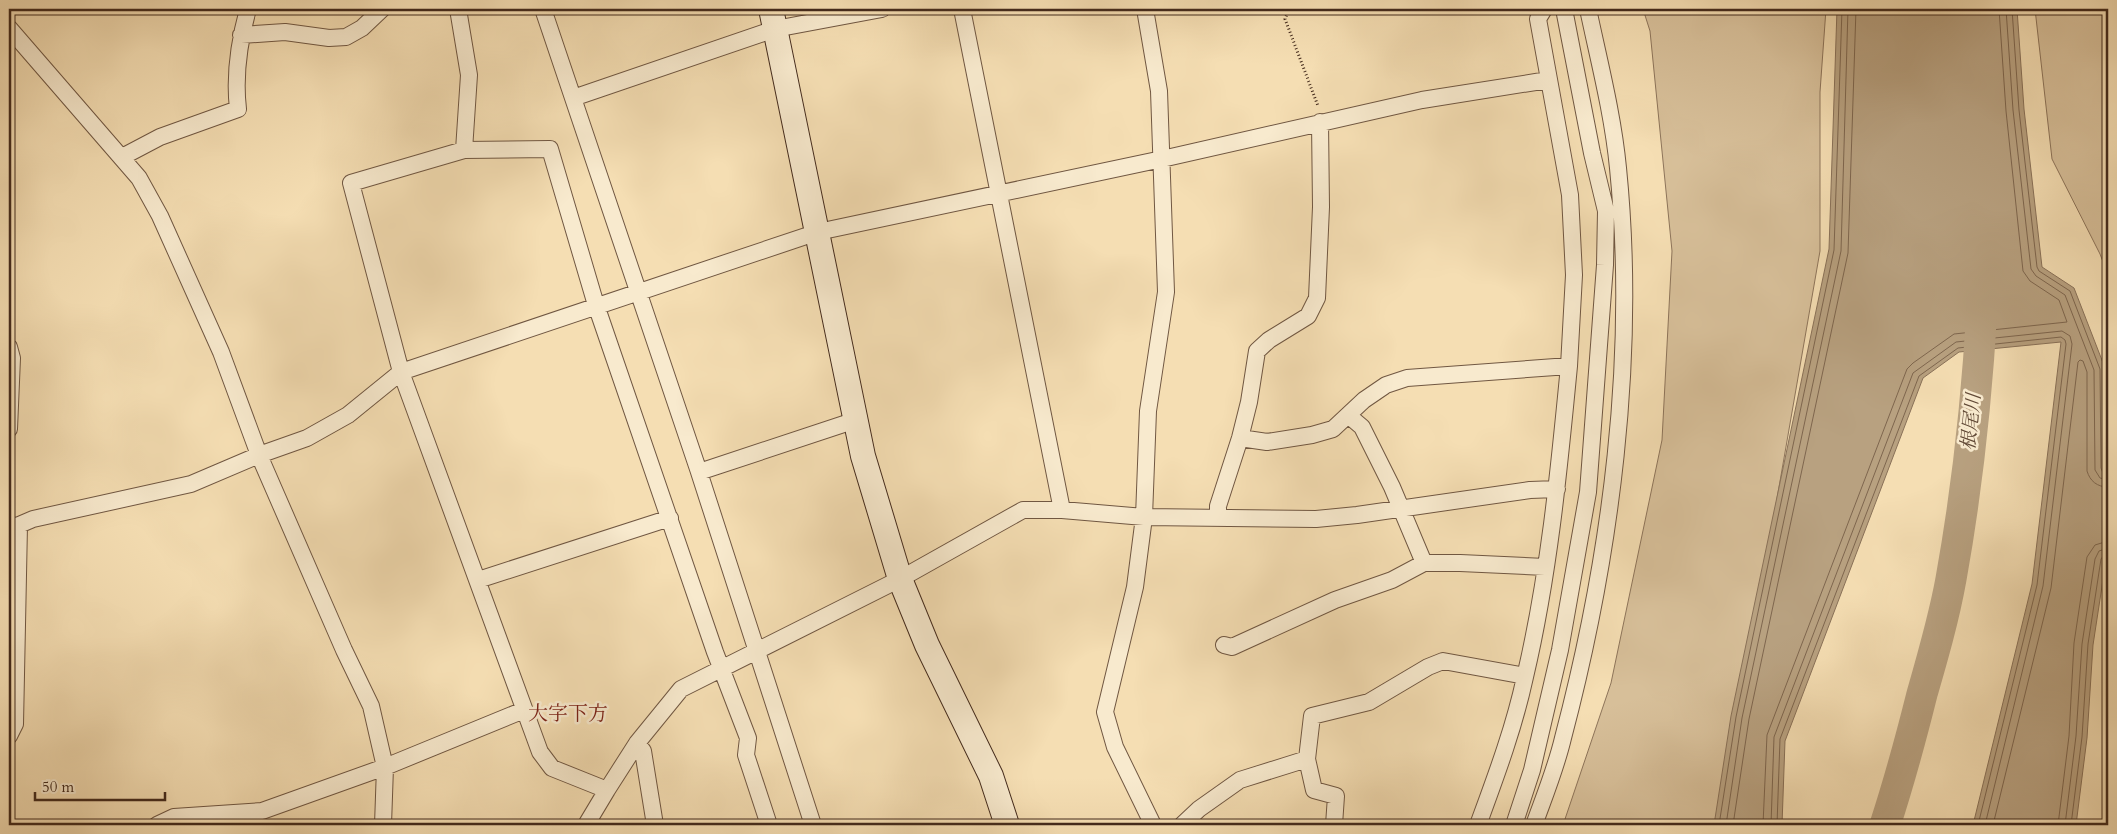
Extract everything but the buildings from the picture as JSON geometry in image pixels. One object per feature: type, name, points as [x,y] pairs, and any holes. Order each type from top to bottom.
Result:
[{"type":"street","points":[[122,157],[160,137],[238,109],[235,86],[241,35],[248,9]]},
{"type":"street","points":[[241,35],[285,32],[329,38],[346,37],[362,28],[382,9]]},
{"type":"street","points":[[458,9],[469,75],[464,150]]},
{"type":"street","points":[[543,9],[699,472],[813,825]]},
{"type":"street","points":[[573,98],[773,19],[882,9]]},
{"type":"street","points":[[962,9],[1062,510]]},
{"type":"street","points":[[1145,9],[1159,91],[1166,292],[1148,411],[1144,517],[1135,587],[1105,712],[1115,747],[1153,825]]},
{"type":"street","points":[[1478,825],[1512,727],[1525,676],[1557,489],[1569,366],[1574,275],[1570,195],[1538,18],[1544,9]]},
{"type":"street","points":[[1514,825],[1532,770],[1560,650],[1588,492],[1605,265],[1606,211],[1592,152],[1564,9]]},
{"type":"street","points":[[1534,825],[1563,741],[1583,656],[1606,530],[1617,441],[1625,284],[1618,167],[1602,74],[1588,9]]},
{"type":"street","points":[[773,19],[863,456],[900,579],[927,645],[991,776],[1008,825]]},
{"type":"street","points":[[9,28],[139,178],[160,216],[221,352],[259,455],[344,650],[371,706],[385,767],[383,825]]},
{"type":"street","points":[[9,736],[15,724],[14,526],[33,519],[191,484],[259,455],[307,438],[348,415],[401,372],[637,291],[818,232],[1162,159],[1422,100],[1548,80]]},
{"type":"street","points":[[1218,518],[1218,506],[1250,402],[1257,351],[1270,340],[1308,316],[1317,298],[1321,207],[1320,122]]},
{"type":"street","points":[[607,790],[552,768],[540,752],[401,372],[351,183],[464,150],[550,150],[596,305],[715,652],[748,738],[746,754],[769,825]]},
{"type":"street","points":[[9,347],[12,358],[9,430]]},
{"type":"street","points":[[1240,438],[1268,442],[1312,436],[1333,429],[1364,400],[1386,385],[1407,378],[1569,366]]},
{"type":"street","points":[[1349,416],[1362,427],[1401,508],[1424,563]]},
{"type":"street","points":[[699,472],[856,420]]},
{"type":"street","points":[[586,825],[637,743],[681,689],[900,579],[1023,510],[1062,510],[1144,517],[1316,519],[1357,516],[1530,490],[1557,489]]},
{"type":"street","points":[[478,580],[670,518]]},
{"type":"street","points":[[1224,645],[1232,647],[1335,600],[1392,580],[1424,563],[1545,567]]},
{"type":"street","points":[[1334,825],[1336,796],[1314,790],[1307,758],[1312,716],[1370,702],[1428,667],[1443,661],[1525,676]]},
{"type":"street","points":[[157,825],[174,817],[262,810],[385,767],[524,710]]},
{"type":"street","points":[[637,743],[642,751],[655,825]]},
{"type":"street","points":[[1182,825],[1199,808],[1240,780],[1307,758]]},
{"type":"path","points":[[1288,9],[1285,19],[1317,102],[1320,122]]},
{"type":"shaded area","points":[[1643,9],[1826,9],[1820,92],[1820,251],[1742,700],[1727,825],[1563,825],[1611,683],[1662,440],[1672,251],[1650,31]]},
{"type":"shaded area","points":[[2035,9],[2108,9],[2108,275],[2100,254],[2052,159]]},
{"type":"water","points":[[1837,9],[2017,9],[2024,109],[2042,267],[2074,288],[2105,368],[2108,547],[2093,645],[2087,738],[2076,825],[1973,825],[2032,584],[2061,342],[1959,352],[1923,378],[1785,741],[1782,825],[1714,825],[1731,716],[1829,249]]},
{"type":"waterway","name":"根尾川","points":[[1885,825],[1905,760],[1951,579],[1971,444],[1982,307]]},
{"type":"district","name":"大字下方","points":[[568,713]]}]
